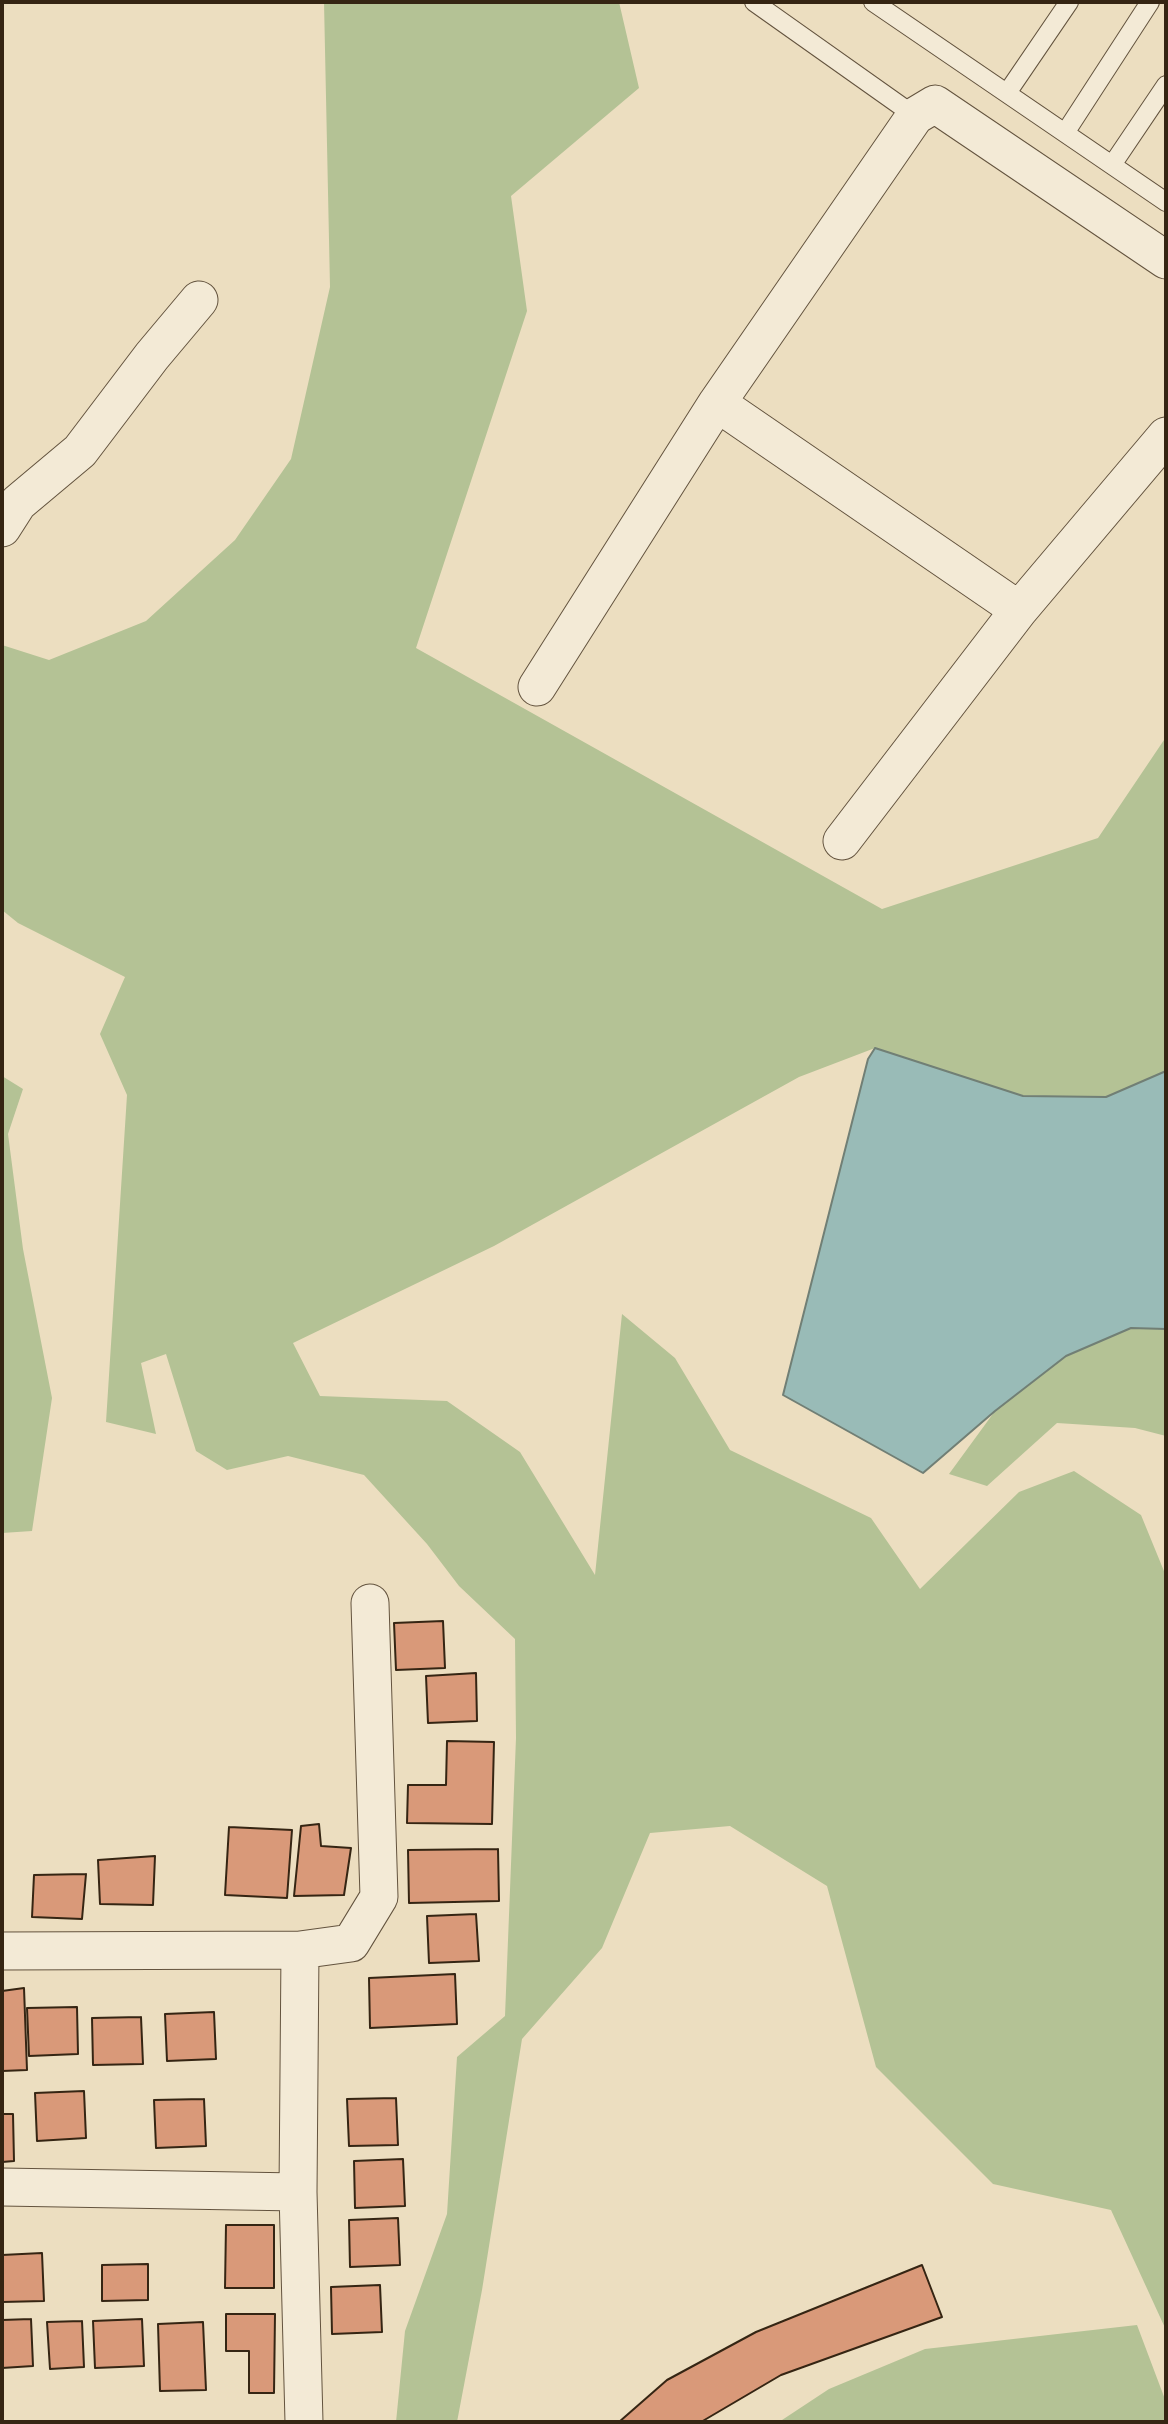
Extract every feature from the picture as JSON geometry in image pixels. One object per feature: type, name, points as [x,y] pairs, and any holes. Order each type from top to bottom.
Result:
[{"type":"street","points":[[537,687],[717,403],[915,116],[935,104],[1166,260]]},
{"type":"street","points":[[2,527],[18,503],[80,451],[152,356],[199,300]]},
{"type":"street","points":[[717,403],[1020,610]]},
{"type":"street","points":[[842,841],[1020,610],[1166,436]]},
{"type":"street","points":[[2,1951],[300,1950],[351,1943],[379,1896],[370,1603]]},
{"type":"street","points":[[300,1950],[298,2192],[304,2422]]},
{"type":"street","points":[[2,2187],[298,2192]]},
{"type":"lane","points":[[754,2],[915,116]]},
{"type":"lane","points":[[874,2],[1166,202]]},
{"type":"lane","points":[[1007,93],[1069,2]]},
{"type":"lane","points":[[1065,133],[1150,2]]},
{"type":"lane","points":[[1112,165],[1166,85]]},
{"type":"green space","points":[[324,2],[619,2],[639,88],[511,196],[527,311],[416,648],[882,909],[1098,838],[1166,737],[1166,1071],[1106,1097],[1023,1096],[875,1048],[799,1077],[494,1246],[293,1343],[320,1396],[447,1401],[520,1452],[595,1575],[622,1314],[675,1358],[730,1450],[871,1518],[920,1589],[1019,1492],[1074,1471],[1141,1515],[1166,1576],[1166,2330],[1111,2210],[993,2184],[876,2067],[827,1886],[730,1826],[650,1833],[602,1948],[522,2039],[482,2290],[457,2422],[396,2422],[405,2331],[447,2214],[457,2057],[505,2016],[516,1738],[515,1639],[459,1586],[427,1544],[364,1475],[288,1456],[227,1470],[196,1451],[166,1354],[141,1363],[156,1434],[106,1422],[127,1095],[100,1034],[125,977],[18,923],[2,910],[2,645],[49,660],[146,621],[235,540],[291,459],[330,287]]},
{"type":"green space","points":[[2,1076],[23,1089],[8,1134],[23,1249],[52,1398],[32,1531],[2,1533]]},
{"type":"green space","points":[[1131,1328],[1166,1329],[1166,1436],[1135,1428],[1057,1423],[987,1486],[949,1474],[995,1411],[1066,1356]]},
{"type":"green space","points":[[1137,2325],[1166,2402],[1166,2422],[779,2422],[829,2389],[925,2349]]},
{"type":"water","points":[[875,1048],[1023,1096],[1106,1097],[1166,1071],[1166,1329],[1131,1328],[1066,1356],[995,1411],[923,1473],[783,1395],[868,1059]]},
{"type":"building","points":[[443,1621],[445,1668],[396,1670],[394,1623]]},
{"type":"building","points":[[476,1673],[477,1721],[428,1723],[426,1676]]},
{"type":"building","points":[[447,1741],[494,1742],[492,1824],[407,1823],[408,1785],[446,1785]]},
{"type":"building","points":[[319,1824],[321,1846],[351,1848],[344,1895],[294,1896],[301,1826]]},
{"type":"building","points":[[229,1827],[292,1830],[287,1898],[225,1895]]},
{"type":"building","points":[[498,1849],[499,1901],[409,1903],[408,1850]]},
{"type":"building","points":[[155,1856],[153,1905],[100,1904],[98,1860]]},
{"type":"building","points":[[86,1874],[82,1919],[32,1917],[34,1875]]},
{"type":"building","points":[[476,1914],[479,1961],[429,1963],[427,1916]]},
{"type":"building","points":[[455,1974],[457,2024],[370,2028],[369,1978]]},
{"type":"building","points":[[24,1988],[27,2070],[2,2071],[2,1991]]},
{"type":"building","points":[[77,2007],[78,2054],[29,2056],[27,2008]]},
{"type":"building","points":[[214,2012],[216,2059],[167,2061],[165,2014]]},
{"type":"building","points":[[141,2017],[143,2064],[93,2065],[92,2018]]},
{"type":"building","points":[[84,2091],[86,2138],[37,2141],[35,2093]]},
{"type":"building","points":[[396,2098],[398,2145],[349,2146],[347,2099]]},
{"type":"building","points":[[204,2099],[206,2146],[156,2148],[154,2100]]},
{"type":"building","points":[[2,2114],[13,2114],[14,2161],[2,2162]]},
{"type":"building","points":[[403,2159],[405,2206],[355,2208],[354,2161]]},
{"type":"building","points":[[398,2218],[400,2265],[350,2267],[349,2220]]},
{"type":"building","points":[[226,2225],[274,2225],[274,2288],[225,2288]]},
{"type":"building","points":[[42,2253],[44,2301],[2,2302],[2,2255]]},
{"type":"building","points":[[148,2264],[148,2300],[102,2301],[102,2265]]},
{"type":"building","points":[[922,2265],[942,2317],[781,2375],[701,2422],[619,2422],[667,2380],[756,2332]]},
{"type":"building","points":[[380,2285],[382,2332],[332,2334],[331,2287]]},
{"type":"building","points":[[226,2314],[275,2314],[274,2393],[249,2393],[249,2351],[226,2351]]},
{"type":"building","points":[[31,2319],[33,2366],[2,2368],[2,2320]]},
{"type":"building","points":[[142,2319],[144,2366],[95,2368],[93,2321]]},
{"type":"building","points":[[82,2321],[84,2367],[50,2369],[47,2322]]},
{"type":"building","points":[[203,2322],[206,2390],[160,2391],[158,2324]]}]
